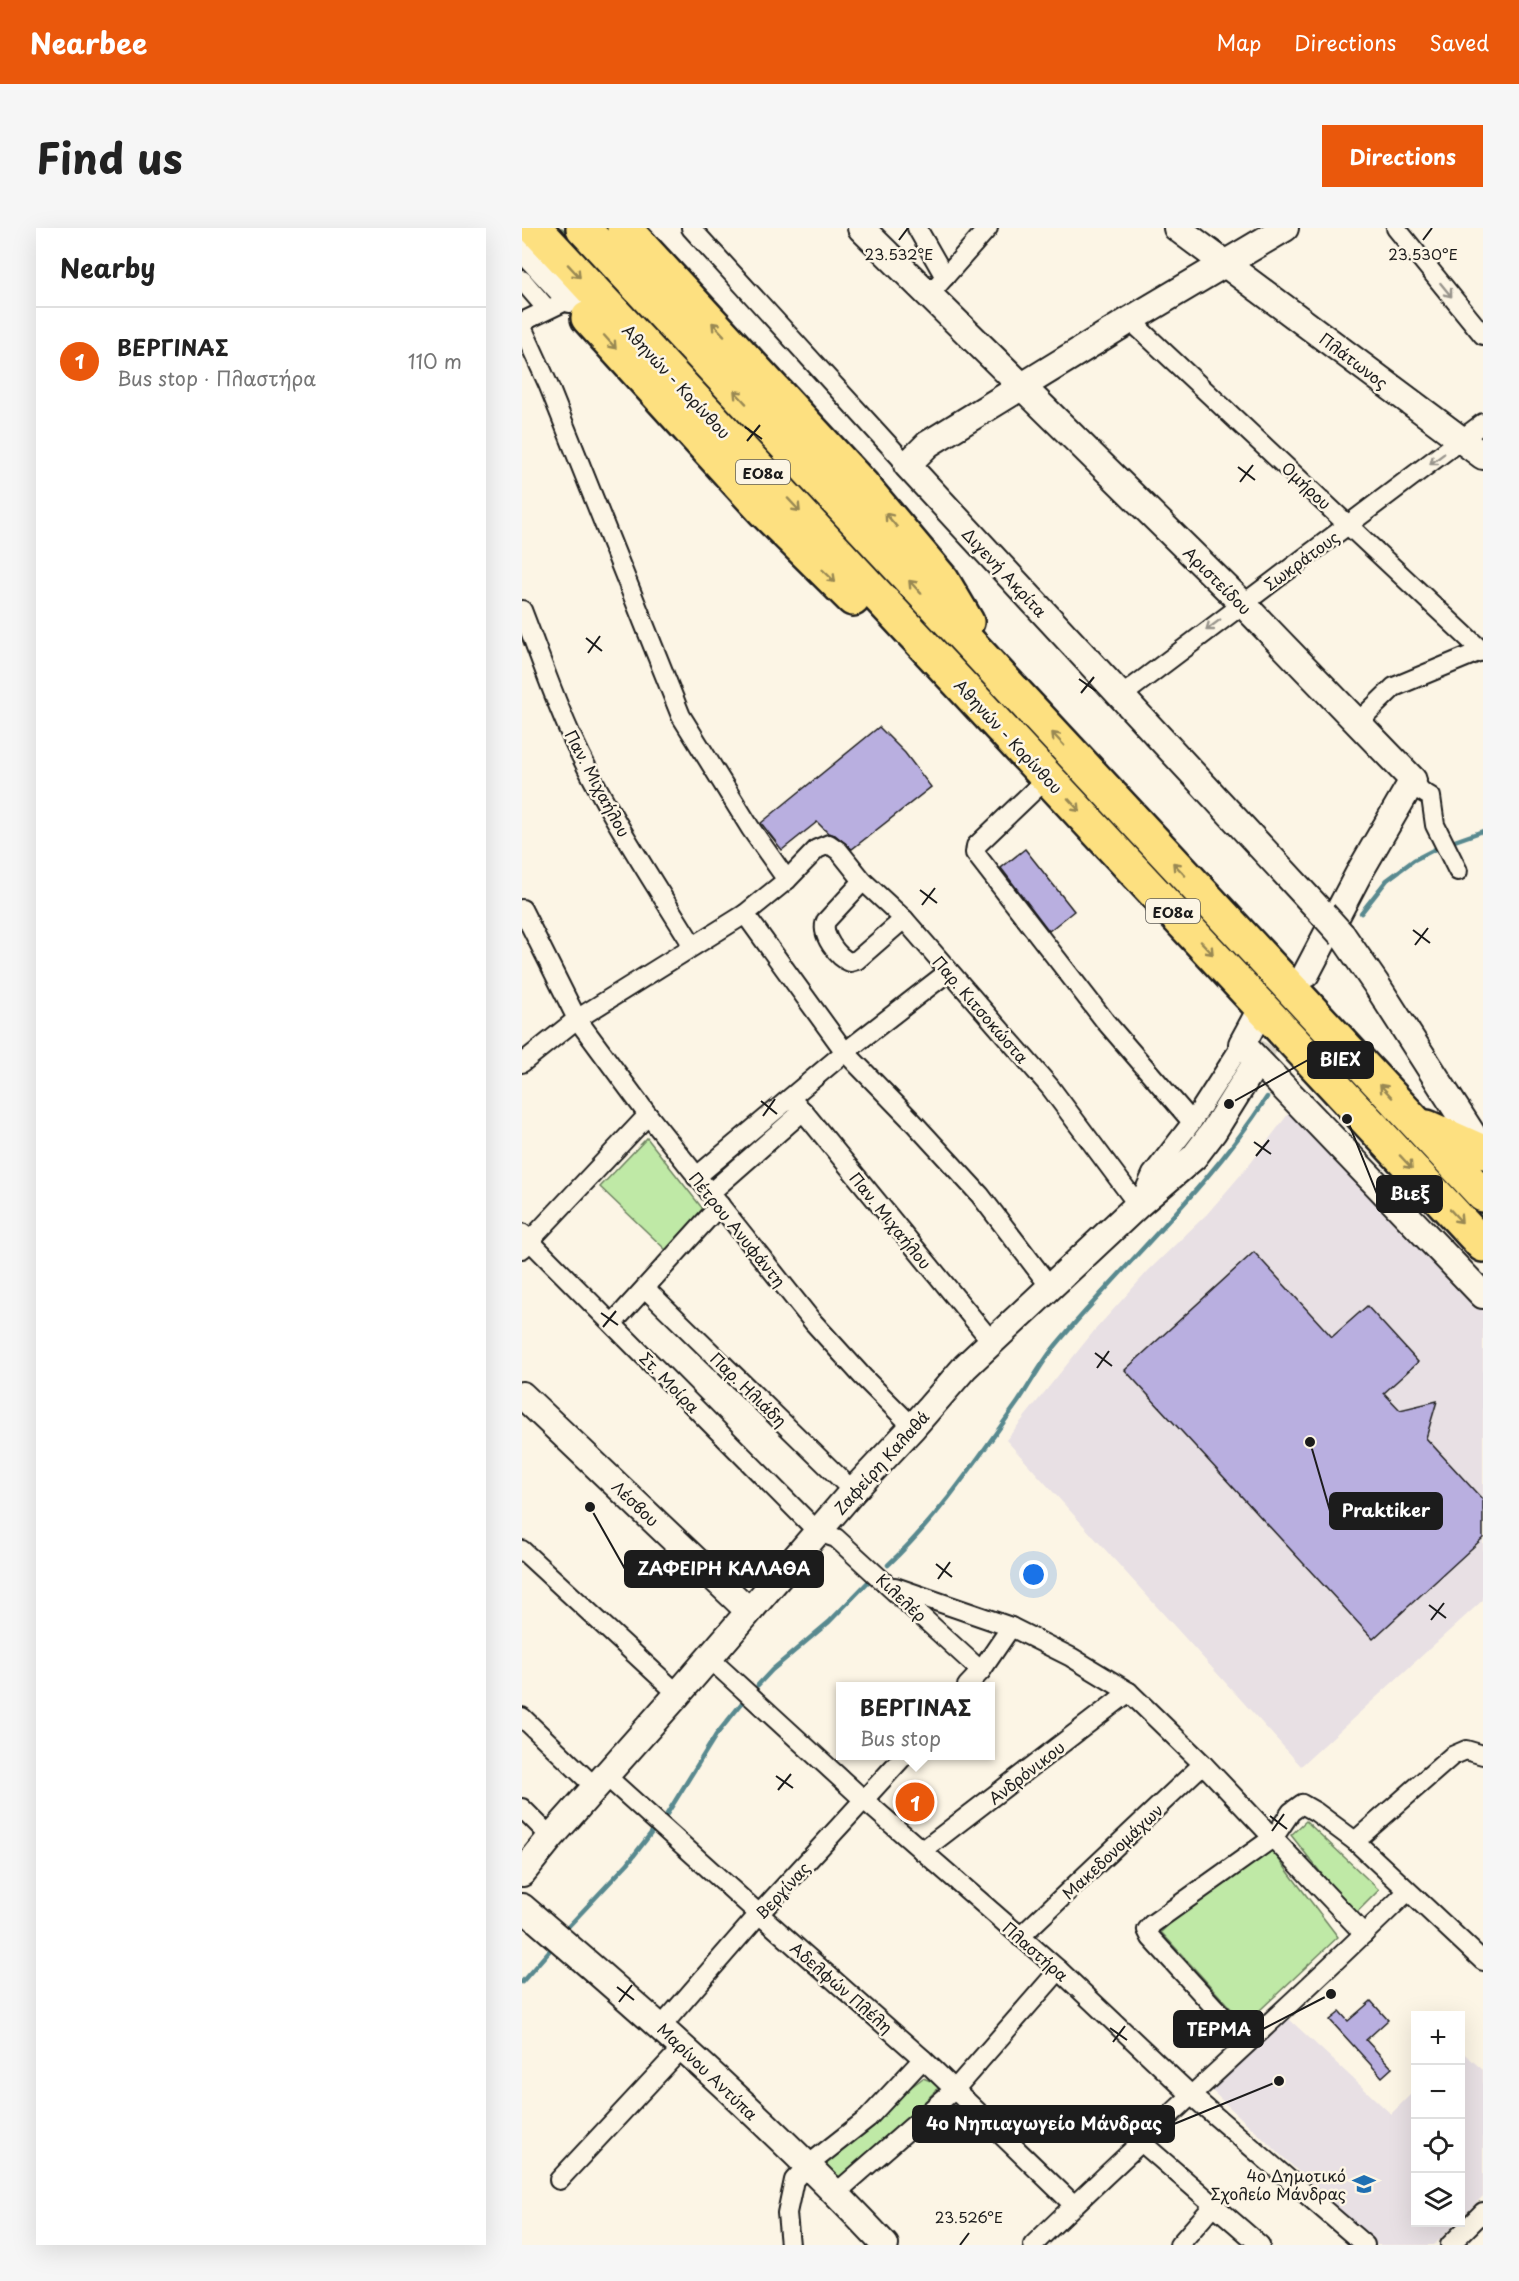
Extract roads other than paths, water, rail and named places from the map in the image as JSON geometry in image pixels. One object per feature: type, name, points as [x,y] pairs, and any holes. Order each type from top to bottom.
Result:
[{"type":"highway","name":"Αθηνών - Κορίνθου","points":[[534,228],[1483,1245]]},
{"type":"highway","name":"Αθηνών - Κορίνθου","points":[[583,228],[1483,1195]]},
{"type":"highway","points":[[624,228],[863,486],[942,580],[998,676]]},
{"type":"highway","points":[[559,304],[805,553],[913,657],[991,716]]},
{"type":"highway","points":[[1414,1121],[1483,1152]]},
{"type":"street","name":"Διγενή Ακρίτα","points":[[691,228],[1342,935],[1376,984],[1483,1152]]},
{"type":"street","name":"Αριστείδου","points":[[861,228],[1242,603],[1413,780]]},
{"type":"street","points":[[917,228],[945,277]]},
{"type":"street","points":[[928,296],[988,228]]},
{"type":"street","name":"Πλάτωνος","points":[[1177,228],[1483,456]]},
{"type":"street","points":[[907,465],[928,444],[1285,228]]},
{"type":"street","points":[[1396,228],[1483,335]]},
{"type":"street","points":[[522,247],[559,304]]},
{"type":"street","points":[[522,280],[559,304]]},
{"type":"street","points":[[522,322],[559,304]]},
{"type":"street","name":"Ομήρου","points":[[1130,320],[1350,524],[1482,651]]},
{"type":"street","points":[[522,327],[548,384],[681,716],[751,829],[787,880],[745,914],[577,1019],[522,1063]]},
{"type":"street","name":"Σωκράτους","points":[[1120,696],[1483,423]]},
{"type":"street","name":"Παν. Μιχαήλου","points":[[522,610],[569,731],[586,767],[609,809],[693,946]]},
{"type":"street","points":[[1358,722],[1394,687],[1482,651]]},
{"type":"street","points":[[1048,777],[976,846],[975,853],[1105,1021],[1192,1122]]},
{"type":"street","points":[[1306,974],[1359,873],[1413,780],[1421,791],[1431,797],[1432,814],[1438,833],[1454,865]]},
{"type":"street","name":"Παρ. Κιτσοκώστα","points":[[787,880],[817,849],[828,844],[838,851],[863,881],[904,920],[1050,1087],[1138,1205]]},
{"type":"street","points":[[863,881],[826,921],[824,927],[825,934],[845,960],[850,962],[857,960],[904,920]]},
{"type":"street","name":"Πέτρου Ανυφάντη","points":[[522,909],[577,1019],[648,1115],[813,1322],[913,1427]]},
{"type":"street","points":[[745,914],[845,1052],[980,1196],[1052,1288]]},
{"type":"street","points":[[613,1323],[645,1288],[715,1199],[845,1052],[948,972]]},
{"type":"street","name":"Ζαφείρη Καλαθά","points":[[522,1873],[853,1491],[965,1367],[1052,1288],[1138,1205],[1194,1157],[1213,1132],[1248,1055],[1262,1007]]},
{"type":"street","points":[[1138,1205],[1152,1174],[1248,1055],[1483,1295]]},
{"type":"street","points":[[696,1178],[796,1105]]},
{"type":"street","name":"Παν. Μιχαήλου","points":[[796,1105],[992,1342]]},
{"type":"street","points":[[525,1241],[648,1115]]},
{"type":"street","name":"Στ. Μοίρα","points":[[525,1241],[613,1323],[818,1532]]},
{"type":"street","name":"Παρ. Ηλιάδη","points":[[645,1288],[853,1491]]},
{"type":"street","name":"Λέσβου","points":[[522,1395],[749,1611]]},
{"type":"street","name":"Κιλελέρ","points":[[818,1532],[836,1538],[890,1585],[981,1671]]},
{"type":"street","points":[[522,1550],[678,1694]]},
{"type":"street","points":[[890,1585],[1011,1627],[1071,1657],[1129,1692],[1203,1764],[1364,1934]]},
{"type":"street","points":[[970,1682],[981,1671],[1011,1627]]},
{"type":"street","name":"Πλαστήρα","points":[[708,1657],[864,1800],[1059,1970],[1192,2096],[1365,2245]]},
{"type":"street","name":"Ανδρόνικου","points":[[922,1851],[1129,1692]]},
{"type":"street","name":"Αδελφών Πλέλη","points":[[522,1717],[759,1914],[923,2059],[1074,2205]]},
{"type":"street","points":[[1355,1841],[1452,1756],[1466,1750],[1483,1755]]},
{"type":"street","name":"Βεργίνας","points":[[662,2026],[759,1914],[900,1760]]},
{"type":"street","name":"Μακεδονομάχων","points":[[1020,1937],[1203,1764]]},
{"type":"street","points":[[1247,2043],[1151,1938],[1147,1930],[1189,1897],[1274,1838],[1291,1812],[1302,1804],[1355,1841],[1483,1961]]},
{"type":"street","points":[[522,1808],[551,1837]]},
{"type":"street","points":[[1033,2245],[1140,2141],[1192,2096],[1407,1892]]},
{"type":"street","name":"Μαρίνου Αντύπα","points":[[522,1906],[662,2026],[836,2193],[885,2245]]},
{"type":"street","points":[[836,2193],[955,2089],[1059,1970]]},
{"type":"street","points":[[559,2180],[683,2047]]},
{"type":"street","points":[[790,2245],[787,2213],[794,2180],[807,2166],[867,2118],[923,2059]]},
{"type":"street","points":[[1140,2141],[1260,2245]]},
{"type":"street","points":[[1179,2245],[1214,2205]]},
{"type":"street","points":[[1450,2245],[1483,2212]]},
{"type":"waterway","points":[[1449,843],[1483,831]]},
{"type":"waterway","points":[[1361,913],[1387,880],[1414,860],[1441,846]]},
{"type":"waterway","points":[[888,1565],[924,1528],[957,1487],[1056,1345],[1192,1194],[1243,1131],[1267,1097]]},
{"type":"waterway","points":[[758,1685],[772,1670],[829,1622],[870,1580]]},
{"type":"waterway","points":[[667,1814],[716,1735],[742,1703]]},
{"type":"waterway","points":[[565,1930],[628,1863],[652,1832]]},
{"type":"waterway","points":[[522,1982],[550,1950]]},
{"type":"tunnel","points":[[1254,1066],[1285,1010]]},
{"type":"place","name":"ΒΙΕΧ","points":[[1229,1104]]},
{"type":"place","name":"Βιεξ","points":[[1347,1119]]},
{"type":"place","name":"Praktiker","points":[[1310,1442]]},
{"type":"place","name":"ΖΑΦΕΙΡΗ ΚΑΛΑΘΑ","points":[[590,1507]]},
{"type":"place","name":"ΒΕΡΓΙΝΑΣ","points":[[915,1802]]},
{"type":"place","name":"ΤΕΡΜΑ","points":[[1331,1994]]},
{"type":"place","name":"4ο Νηπιαγωγείο Μάνδρας","points":[[1279,2081]]},
{"type":"place","name":"4ο Δημοτικό Σχολείο Μάνδρας","points":[[1364,2184]]}]
